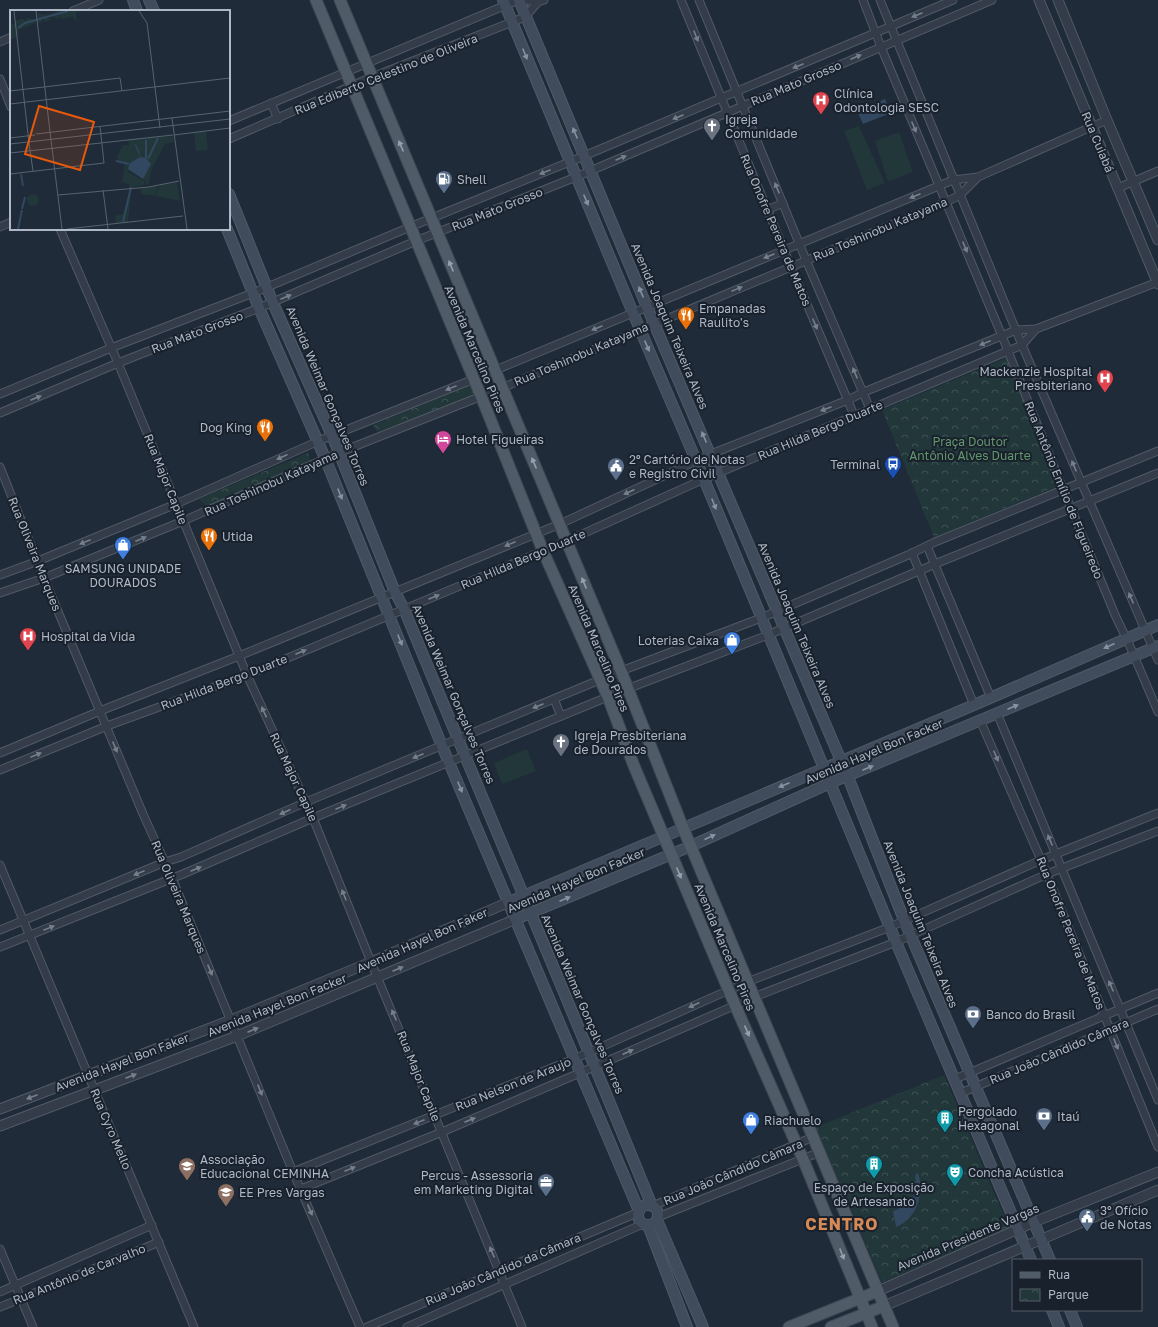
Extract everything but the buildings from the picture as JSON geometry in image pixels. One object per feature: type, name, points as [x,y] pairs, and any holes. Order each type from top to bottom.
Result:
[{"type":"main road","points":[[133,0],[137,10]]},
{"type":"main road","points":[[149,0],[154,10]]},
{"type":"main road","name":"Avenida Marcelino Pires","points":[[316,0],[474,379],[543,551],[608,697],[634,766],[735,1006],[797,1144],[872,1327]]},
{"type":"main road","name":"Avenida Marcelino Pires","points":[[340,0],[621,671],[683,828],[747,982],[893,1327]]},
{"type":"main road","name":"Avenida Joaquim Teixeira Alves","points":[[519,0],[647,307],[848,777],[904,920],[1050,1259]]},
{"type":"main road","points":[[504,3],[896,942],[1031,1259]]},
{"type":"main road","name":"Avenida Weimar Gonçalves Torres","points":[[230,196],[273,303],[332,435],[395,592],[404,609],[523,896],[596,1066],[652,1206]]},
{"type":"main road","points":[[227,230],[259,308],[318,441],[442,746],[639,1211],[639,1219],[645,1225],[687,1327]]},
{"type":"main road","name":"Avenida Hayel Bon Facker","points":[[509,902],[841,762],[1158,625]]},
{"type":"main road","name":"Avenida Hayel Bon Facker","points":[[516,919],[691,846],[830,783],[848,777],[1156,647]]},
{"type":"main road","points":[[639,1211],[643,1206],[652,1206],[658,1211],[658,1218],[703,1327]]},
{"type":"main road","points":[[645,1225],[654,1224],[658,1218]]},
{"type":"main road","name":"Avenida Presidente Vargas","points":[[789,1327],[878,1291]]},
{"type":"main road","points":[[831,1327],[884,1306]]},
{"type":"main road","points":[[1052,1311],[1059,1327]]},
{"type":"main road","points":[[1070,1311],[1077,1327]]},
{"type":"street","points":[[75,10],[99,0]]},
{"type":"street","name":"Rua Ediberto Celestino de Oliveira","points":[[230,121],[504,3],[519,0],[541,1]]},
{"type":"street","name":"Rua Onofre Pereira de Matos","points":[[681,0],[727,114],[854,416]]},
{"type":"street","name":"Rua Onofre Pereira de Matos","points":[[699,0],[806,260],[870,409]]},
{"type":"street","name":"Rua Antônio Emílio de Figueiredo","points":[[863,0],[881,47],[1002,336],[1063,490],[1116,617],[1135,656],[1158,712]]},
{"type":"street","name":"Rua Antônio Emílio de Figueiredo","points":[[880,0],[1022,345],[1145,630],[1156,647],[1158,660]]},
{"type":"street","name":"Rua Mato Grosso","points":[[0,394],[111,348],[253,293],[570,162],[953,0]]},
{"type":"street","name":"Rua Mato Grosso","points":[[0,413],[118,363],[273,303],[416,241],[576,177],[992,0]]},
{"type":"street","name":"Rua Cuiabá","points":[[1038,0],[1158,283]]},
{"type":"street","name":"Rua Cuiabá","points":[[1058,0],[1158,240]]},
{"type":"street","name":"Rua Ediberto Celestino de Oliveira","points":[[230,139],[372,77],[525,17],[541,1]]},
{"type":"street","points":[[0,42],[10,37]]},
{"type":"street","points":[[0,79],[10,104]]},
{"type":"street","points":[[271,103],[278,119]]},
{"type":"street","name":"Rua Toshinobu Katayama","points":[[0,575],[38,561],[176,504],[332,435],[474,379],[953,180],[978,177],[1107,120]]},
{"type":"street","points":[[1118,188],[1158,171]]},
{"type":"street","name":"Rua Toshinobu Katayama","points":[[0,593],[44,578],[183,521],[339,452],[502,388],[654,323],[946,202],[960,195],[978,177]]},
{"type":"street","points":[[767,210],[783,203]]},
{"type":"street","points":[[0,227],[10,222]]},
{"type":"street","name":"Rua Major Capile","points":[[60,230],[118,363],[247,675],[313,818],[371,962],[500,1270],[522,1327]]},
{"type":"street","name":"Rua Hilda Bergo Duarte","points":[[0,753],[536,534],[711,454],[848,400],[864,392],[1016,330],[1036,329],[1158,283]]},
{"type":"street","name":"Rua Hilda Bergo Duarte","points":[[0,770],[107,726],[247,675],[567,541],[704,479],[1008,352],[1022,345],[1036,329]]},
{"type":"street","points":[[0,930],[165,862],[181,857],[306,802],[621,671],[761,618],[927,546],[1158,452]]},
{"type":"street","name":"Rua Oliveira Marques","points":[[0,467],[44,578],[172,878],[300,1189],[360,1327]]},
{"type":"street","points":[[0,947],[183,874],[313,818],[627,689],[768,635],[935,564],[1158,473]]},
{"type":"street","points":[[927,546],[990,698]]},
{"type":"street","points":[[912,553],[974,705]]},
{"type":"street","points":[[554,699],[562,716]]},
{"type":"street","name":"Rua Onofre Pereira de Matos","points":[[997,713],[1127,1022],[1158,1100]]},
{"type":"street","name":"Rua Onofre Pereira de Matos","points":[[980,720],[1041,860],[1158,1147]]},
{"type":"street","points":[[747,982],[890,927],[1041,860],[1158,813]]},
{"type":"street","points":[[754,997],[896,942],[1046,874],[1158,831]]},
{"type":"street","name":"Rua Cyro Mello","points":[[0,865],[194,1327]]},
{"type":"street","name":"Avenida Hayel Bon Faker","points":[[0,1109],[231,1020],[371,962],[509,902]]},
{"type":"street","name":"Avenida Hayel Bon Facker","points":[[0,1126],[237,1036],[516,919]]},
{"type":"street","name":"Rua Nelson de Araujo","points":[[293,1172],[574,1059],[747,982]]},
{"type":"street","points":[[955,1079],[1158,993]]},
{"type":"street","name":"Rua Nelson de Araujo","points":[[300,1189],[442,1132],[754,997]]},
{"type":"street","name":"Rua João Cândido Câmara","points":[[961,1093],[1158,1009]]},
{"type":"street","name":"Rua João Cândido Câmara","points":[[652,1206],[813,1137]]},
{"type":"street","name":"Rua João Cândido Câmara","points":[[658,1218],[820,1152]]},
{"type":"street","name":"Avenida Presidente Vargas","points":[[878,1291],[1034,1222],[1158,1172]]},
{"type":"street","points":[[884,1306],[1158,1190]]},
{"type":"street","name":"Rua João Cândido da Câmara","points":[[367,1327],[639,1211]]},
{"type":"street","points":[[407,1327],[645,1225]]},
{"type":"street","name":"Rua Antônio de Carvalho","points":[[0,1292],[152,1226]]},
{"type":"street","name":"Rua Antônio de Carvalho","points":[[0,1307],[158,1242]]},
{"type":"street","points":[[0,1249],[33,1327]]},
{"type":"green space","points":[[859,126],[885,183],[867,190],[844,131]]},
{"type":"green space","points":[[899,132],[913,172],[888,182],[875,141]]},
{"type":"green space","name":"Praça Doutor Antônio Alves Duarte","points":[[1006,358],[1058,486],[934,537],[882,410]]},
{"type":"green space","points":[[471,385],[475,395],[471,397],[377,432],[373,425]]},
{"type":"green space","points":[[308,453],[311,461],[208,508],[199,499]]},
{"type":"green space","points":[[527,749],[536,771],[502,784],[494,763]]},
{"type":"green space","points":[[944,1075],[1009,1228],[882,1282],[816,1127]]},
{"type":"water","points":[[885,99],[891,113],[863,124],[857,111]]},
{"type":"water","points":[[918,1173],[920,1181],[920,1197],[918,1204],[909,1218],[896,1227],[893,1211],[905,1206],[912,1198],[916,1188],[915,1175]]},
{"type":"place","name":"Clínica Odontologia SESC","points":[[821,115]]},
{"type":"place","name":"Igreja Comunidade","points":[[712,141]]},
{"type":"place","name":"Shell","points":[[444,194]]},
{"type":"place","name":"Empanadas Raulito's","points":[[686,330]]},
{"type":"place","name":"Mackenzie Hospital Presbiteriano","points":[[1105,393]]},
{"type":"place","name":"Dog King","points":[[265,442]]},
{"type":"place","name":"Hotel Figueiras","points":[[443,454]]},
{"type":"place","name":"Terminal","points":[[893,479]]},
{"type":"place","name":"2º Cartório de Notas e Registro Civil","points":[[616,481]]},
{"type":"place","name":"Utida","points":[[209,551]]},
{"type":"place","name":"SAMSUNG UNIDADE DOURADOS","points":[[123,560]]},
{"type":"place","name":"Hospital da Vida","points":[[28,651]]},
{"type":"place","name":"Loterias Caixa","points":[[732,655]]},
{"type":"place","name":"Igreja Presbiteriana de Dourados","points":[[561,757]]},
{"type":"place","name":"Banco do Brasil","points":[[973,1029]]},
{"type":"place","name":"Itaú","points":[[1044,1131]]},
{"type":"place","name":"Pergolado Hexagonal","points":[[945,1133]]},
{"type":"place","name":"Riachuelo","points":[[751,1135]]},
{"type":"place","name":"Espaço de Exposição de Artesanato","points":[[874,1179]]},
{"type":"place","name":"Associação Educacional CEMINHA","points":[[187,1181]]},
{"type":"place","name":"Concha Acústica","points":[[955,1187]]},
{"type":"place","name":"Percus - Assessoria em Marketing Digital","points":[[546,1197]]},
{"type":"place","name":"EE Pres Vargas","points":[[226,1207]]},
{"type":"place","name":"3° Ofício de Notas","points":[[1087,1232]]},
{"type":"district","name":"CENTRO","points":[[842,1224]]}]
